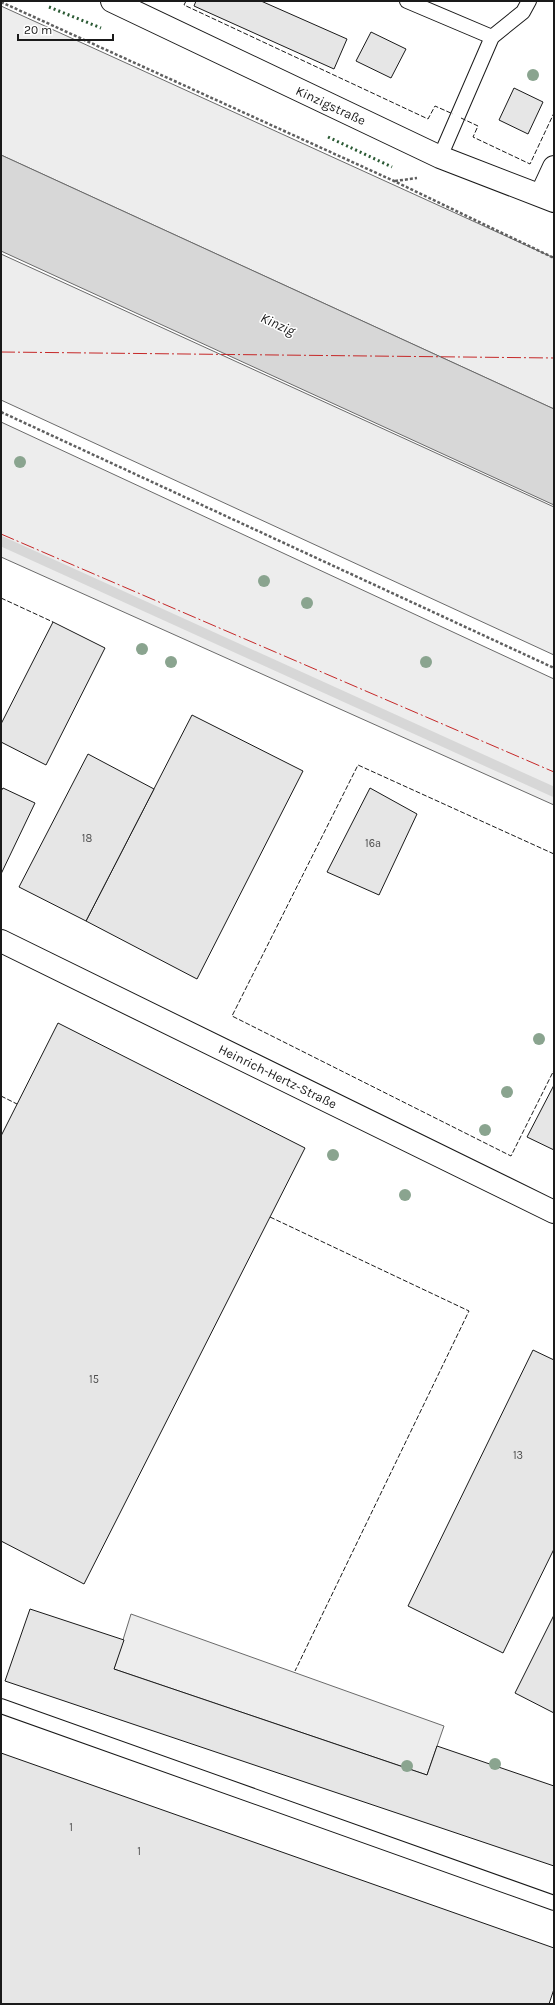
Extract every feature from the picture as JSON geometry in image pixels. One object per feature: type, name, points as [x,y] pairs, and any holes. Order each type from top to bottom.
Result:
[{"type":"street","name":"Kinzigstraße","points":[[121,3],[440,157],[548,198]]},
{"type":"street","points":[[548,198],[554,167]]},
{"type":"street","name":"Heinrich-Hertz-Straße","points":[[1,941],[554,1212]]},
{"type":"lane","points":[[407,1],[492,36]]},
{"type":"lane","points":[[440,157],[492,36],[523,12],[529,1]]},
{"type":"lane","points":[[1,1706],[554,1903]]},
{"type":"path","points":[[1,2],[394,181],[554,258]]},
{"type":"path","points":[[1,412],[554,668]]},
{"type":"shaded area","points":[[1,6],[554,258],[554,409],[1,155]]},
{"type":"shaded area","points":[[1,254],[554,507],[554,655],[1,400]]},
{"type":"shaded area","points":[[1,422],[554,679],[554,805],[1,557]]},
{"type":"shaded area","points":[[131,1614],[444,1726],[427,1775],[114,1669]]},
{"type":"water","name":"Kinzig","points":[[1,155],[554,409],[554,505],[1,251]]},
{"type":"building","points":[[196,1],[261,1],[347,39],[334,69],[194,6]]},
{"type":"building","points":[[371,32],[406,49],[391,78],[356,61]]},
{"type":"building","points":[[514,88],[543,102],[528,134],[499,120]]},
{"type":"building","points":[[53,622],[105,648],[46,765],[1,742],[1,724]]},
{"type":"building","points":[[192,715],[303,771],[197,979],[86,921]]},
{"type":"building","points":[[88,754],[154,789],[86,921],[19,887]]},
{"type":"building","points":[[3,788],[35,803],[1,874],[1,791]]},
{"type":"building","points":[[370,788],[417,814],[379,895],[327,872]]},
{"type":"building","points":[[58,1023],[305,1148],[84,1584],[1,1541],[1,1136]]},
{"type":"building","points":[[554,1085],[554,1150],[527,1137]]},
{"type":"building","points":[[533,1350],[554,1360],[554,1549],[503,1653],[408,1606]]},
{"type":"building","points":[[30,1609],[124,1640],[114,1669],[427,1775],[437,1746],[554,1786],[554,1866],[5,1681]]},
{"type":"building","points":[[554,1615],[554,1713],[515,1693]]},
{"type":"building","points":[[1,1753],[554,1948],[554,1989],[549,2004],[1,2004]]},
{"type":"waterway","points":[[1,541],[554,792]]},
{"type":"hedge","points":[[49,7],[101,28]]},
{"type":"hedge","points":[[328,137],[392,167]]},
{"type":"fence","points":[[186,1],[184,5],[428,119],[435,106],[453,114]]},
{"type":"fence","points":[[461,118],[478,126],[473,137],[530,164],[554,113]]},
{"type":"fence","points":[[1,598],[53,622]]},
{"type":"fence","points":[[554,854],[358,765],[232,1016],[511,1156],[554,1070]]},
{"type":"fence","points":[[1,1096],[17,1104]]},
{"type":"fence","points":[[270,1217],[469,1311],[295,1671]]},
{"type":"power","points":[[1,352],[554,358]]},
{"type":"power","points":[[1,534],[554,772]]}]
